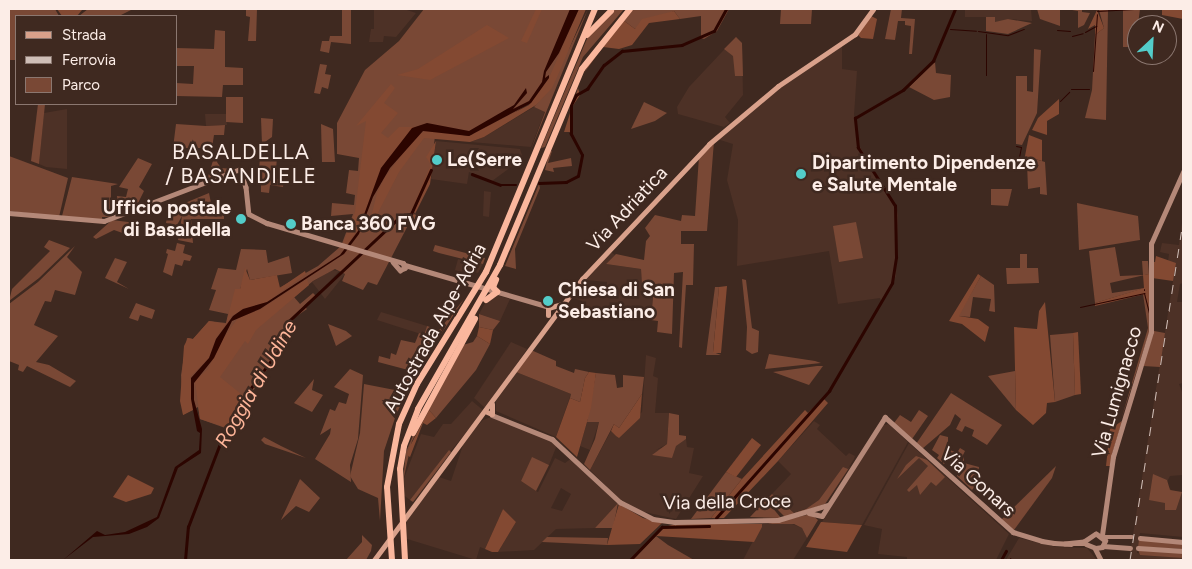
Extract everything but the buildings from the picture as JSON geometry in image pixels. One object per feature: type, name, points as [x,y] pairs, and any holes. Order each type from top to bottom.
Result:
[{"type":"highway","name":"Autostrada Alpe-Adria","points":[[388,560],[384,487],[395,424],[414,381],[470,295],[486,264],[591,9]]},
{"type":"highway","name":"Autostrada Alpe-Adria","points":[[392,560],[387,487],[399,424],[417,384],[486,272],[595,9]]},
{"type":"highway","points":[[403,560],[400,470],[417,424],[487,298],[582,62],[626,9]]},
{"type":"highway","points":[[403,560],[396,485],[406,431],[420,400],[494,284],[587,60],[630,9]]},
{"type":"highway","points":[[574,60],[590,31],[611,12]]},
{"type":"highway","points":[[531,187],[546,156]]},
{"type":"main road","name":"Via Adriatica","points":[[374,560],[407,513],[480,420],[491,411],[550,314],[562,304],[716,137],[778,86],[855,34],[873,9]]},
{"type":"main road","points":[[9,214],[104,221],[240,169],[246,187],[248,212],[265,223],[362,250],[402,266],[414,266],[472,285],[491,289],[538,306],[550,314],[551,307],[538,306]]},
{"type":"main road","name":"Via Lumignacco","points":[[1098,547],[1103,536],[1114,450],[1152,327],[1151,244],[1183,172]]},
{"type":"main road","name":"Via Adriatica","points":[[551,307],[562,304]]},
{"type":"main road","name":"Via della Croce","points":[[491,411],[498,417],[552,438],[615,499],[648,517],[675,522],[771,520],[809,513],[830,504]]},
{"type":"main road","name":"Via Gonars","points":[[830,504],[885,417],[1008,530],[1034,539],[1065,544],[1130,548]]},
{"type":"main road","name":"Via della Croce","points":[[809,513],[822,516],[830,504]]},
{"type":"main road","name":"Via Lumignacco","points":[[1096,534],[1107,508]]},
{"type":"main road","points":[[1102,560],[1098,547],[1090,539],[1096,534],[1132,537]]},
{"type":"main road","points":[[1140,538],[1183,542]]},
{"type":"main road","name":"Via Gonars","points":[[1065,544],[1090,539]]},
{"type":"main road","points":[[1138,548],[1183,551]]},
{"type":"shaded area","points":[[57,9],[82,9],[78,15],[61,15]]},
{"type":"shaded area","points":[[374,9],[404,9],[416,13],[396,37],[384,36],[383,42],[369,42],[371,29],[374,29]]},
{"type":"shaded area","points":[[536,9],[542,9],[527,43],[521,41]]},
{"type":"shaded area","points":[[570,9],[579,9],[559,53],[546,72],[545,78],[549,75],[549,78],[531,103],[469,136],[423,131],[390,168],[373,197],[359,234],[344,254],[260,309],[232,321],[214,358],[194,383],[194,400],[202,429],[201,453],[178,468],[159,518],[147,527],[129,534],[93,537],[63,560],[97,531],[105,535],[125,532],[157,517],[175,467],[199,450],[200,433],[197,431],[191,399],[191,378],[209,358],[216,339],[233,316],[243,309],[267,302],[340,255],[358,231],[381,168],[412,128],[427,123],[469,131],[514,105],[526,88],[527,93],[513,109],[529,101],[542,82],[544,71]]},
{"type":"shaded area","points":[[579,9],[586,9],[558,75],[552,88],[536,105],[484,137],[470,142],[424,138],[399,172],[367,234],[377,193],[385,177],[416,136],[428,130],[469,136],[529,105],[549,78]]},
{"type":"shaded area","points":[[965,9],[1031,9],[1032,21],[1008,19],[1008,34],[994,32],[995,17],[965,17]]},
{"type":"shaded area","points":[[1162,9],[1183,9],[1183,19],[1177,18],[1177,15],[1162,15]]},
{"type":"shaded area","points":[[1097,10],[1104,28],[1095,35],[1095,25],[1088,29]]},
{"type":"shaded area","points":[[674,11],[680,19],[649,23],[632,45],[619,49],[603,47],[584,73],[588,66],[623,20],[635,29],[642,19]]},
{"type":"shaded area","points":[[871,16],[877,19],[873,39],[861,38],[857,34]]},
{"type":"shaded area","points":[[487,25],[509,38],[430,80],[397,75],[418,69]]},
{"type":"shaded area","points":[[736,37],[742,43],[743,95],[725,117],[730,123],[724,127],[678,114],[677,107],[689,87]]},
{"type":"shaded area","name":"Dipartimento Dipendenze e Salute Mentale","points":[[842,46],[842,69],[857,71],[854,115],[860,147],[896,206],[898,215],[896,276],[882,303],[880,298],[838,304],[829,251],[737,266],[738,220],[727,180],[733,144],[717,139],[771,94]]},
{"type":"shaded area","points":[[391,84],[395,88],[384,103],[398,113],[381,133],[388,138],[399,127],[414,127],[381,168],[360,226],[348,244],[343,243],[355,212],[366,121],[356,126]]},
{"type":"shaded area","points":[[578,88],[580,95],[572,107],[573,132],[564,132]]},
{"type":"shaded area","points":[[1059,99],[1059,114],[1047,121],[1047,135],[1032,130],[1038,118]]},
{"type":"shaded area","points":[[534,107],[545,111],[531,147],[470,142],[484,137]]},
{"type":"shaded area","points":[[67,109],[67,169],[46,167],[39,164],[44,113]]},
{"type":"shaded area","points":[[205,114],[226,114],[227,125],[206,126]]},
{"type":"shaded area","points":[[1029,135],[1042,140],[1042,161],[1025,156]]},
{"type":"shaded area","points":[[436,141],[520,149],[523,158],[492,181],[469,172],[467,184],[431,179]]},
{"type":"shaded area","points":[[436,141],[430,184],[415,214],[415,202],[431,165],[426,157]]},
{"type":"shaded area","points":[[484,191],[491,192],[489,217],[483,216]]},
{"type":"shaded area","points":[[415,214],[423,226],[421,230],[411,219],[398,223]]},
{"type":"shaded area","points":[[1183,215],[1183,283],[1180,284],[1177,302],[1183,302],[1183,383],[1179,384],[1183,394],[1183,475],[1170,476],[1166,484],[1173,492],[1183,492],[1183,537],[1140,533],[1137,553],[1183,558],[1183,560],[1129,560],[1173,281],[1164,260],[1168,261],[1169,254],[1160,252],[1162,243],[1179,245]]},
{"type":"shaded area","points":[[611,252],[615,255],[606,264],[641,269],[642,279],[654,286],[651,320],[581,317],[582,301],[573,298],[576,294],[606,296],[607,282],[585,280]]},
{"type":"shaded area","points":[[1156,256],[1176,263],[1173,281],[1152,278],[1151,262],[1155,262]]},
{"type":"shaded area","points":[[458,259],[473,264],[474,261],[483,264],[478,273],[464,269],[462,272],[455,270]]},
{"type":"shaded area","points":[[245,268],[250,280],[277,275],[280,288],[305,271],[306,274],[267,302],[243,309],[232,316],[216,338],[209,358],[190,377],[193,410],[183,415],[180,401],[184,346],[188,338],[193,339],[209,321],[226,324],[235,289],[240,289]]},
{"type":"shaded area","points":[[332,270],[339,271],[323,289],[340,272],[345,274],[325,299],[312,282]]},
{"type":"shaded area","points":[[978,274],[981,276],[959,316],[978,319],[989,327],[985,342],[962,324],[949,321]]},
{"type":"shaded area","points":[[1149,274],[1151,318],[1145,294],[1095,306],[1095,303],[1144,288],[1143,275]]},
{"type":"shaded area","points":[[307,279],[309,285],[256,330],[248,344],[245,341],[220,377],[246,398],[228,428],[200,419],[195,381],[208,369],[222,340],[238,318],[261,309]]},
{"type":"shaded area","points":[[727,286],[721,353],[713,353],[719,287]]},
{"type":"shaded area","points":[[496,295],[510,299],[500,321],[479,314],[488,298]]},
{"type":"shaded area","points":[[1045,302],[1055,402],[1047,403],[1046,413],[1033,425],[1016,410],[1014,327],[1037,329],[1039,311]]},
{"type":"shaded area","points":[[381,312],[427,326],[424,335],[377,320]]},
{"type":"shaded area","points":[[479,327],[493,330],[490,344],[477,336]]},
{"type":"shaded area","points":[[1078,332],[1081,394],[1075,395],[1073,333]]},
{"type":"shaded area","points":[[511,342],[527,349],[487,407],[484,407],[474,398]]},
{"type":"shaded area","points":[[646,355],[656,358],[653,376],[658,378],[655,413],[669,413],[667,444],[656,450],[686,439],[687,447],[694,448],[689,473],[703,476],[676,519],[640,511],[619,499],[590,470],[611,431],[616,436],[642,412]]},
{"type":"shaded area","points":[[516,372],[571,394],[556,437],[496,411],[496,401]]},
{"type":"shaded area","points":[[589,372],[596,373],[591,408],[577,457],[556,437],[570,398],[580,402],[585,378]]},
{"type":"shaded area","points":[[642,394],[640,418],[619,438],[611,431],[614,424],[619,428]]},
{"type":"shaded area","points":[[823,398],[828,403],[778,461],[724,518],[711,518],[742,479],[805,410],[808,413]]},
{"type":"shaded area","points":[[472,401],[484,411],[410,500],[402,494],[403,481],[421,434],[434,437],[443,424],[451,424]]},
{"type":"shaded area","points":[[429,410],[436,418],[427,425],[423,423],[410,457],[407,455],[409,448]]},
{"type":"shaded area","points":[[491,417],[546,438],[557,445],[549,465],[532,458],[521,481],[538,492],[555,458],[565,463],[572,458],[618,503],[595,528],[556,529],[534,550],[498,552],[516,522],[503,509],[485,549],[480,547],[476,560],[404,538],[403,523],[436,476],[451,481],[465,439],[483,420]],"holes":[[[561,488],[571,494],[562,511],[551,508]]]},
{"type":"shaded area","points":[[814,421],[820,425],[817,429],[846,456],[849,453],[855,456],[827,501],[794,513],[772,494],[791,474],[778,461]]},
{"type":"shaded area","points":[[1122,421],[1110,466],[1106,466],[1110,429]]},
{"type":"shaded area","points":[[587,422],[599,422],[590,450],[580,446]]},
{"type":"shaded area","points":[[889,424],[908,442],[862,525],[822,522],[883,425]]},
{"type":"shaded area","points":[[752,438],[761,445],[736,477],[726,472]]},
{"type":"shaded area","points":[[909,443],[1009,534],[996,560],[907,560],[907,557],[878,554],[882,529],[864,525]]},
{"type":"shaded area","points":[[128,475],[154,488],[151,494],[126,502],[113,497]]},
{"type":"shaded area","points":[[619,504],[643,518],[662,523],[640,544],[607,545]]},
{"type":"shaded area","points":[[503,509],[516,522],[498,552],[492,552],[485,549]]},
{"type":"shaded area","points":[[821,522],[862,525],[847,552],[806,547]]},
{"type":"shaded area","points":[[790,523],[802,528],[807,538],[793,560],[743,560],[762,524]]},
{"type":"shaded area","points":[[675,524],[762,524],[762,527],[754,542],[656,536],[665,527]]},
{"type":"shaded area","points":[[1019,538],[1056,547],[1087,548],[1097,560],[1006,560]]},
{"type":"green space","points":[[9,9],[55,9],[58,15],[15,15],[15,60],[9,60]]},
{"type":"green space","points":[[88,9],[133,9],[121,15],[80,15]]},
{"type":"green space","points":[[246,9],[257,9],[256,41],[248,41],[250,17],[246,16]]},
{"type":"green space","points":[[342,9],[351,9],[351,44],[331,42],[329,53],[320,51],[322,41],[329,41],[330,36],[342,36]]},
{"type":"green space","points":[[424,9],[585,9],[568,51],[588,9],[530,152],[545,112],[534,107],[551,87],[486,133],[435,136],[429,185],[377,285],[368,282],[363,290],[342,281],[345,274],[335,269],[313,281],[294,297],[300,304],[313,293],[317,297],[308,302],[304,306],[307,309],[294,318],[282,347],[228,429],[200,419],[198,407],[183,415],[181,375],[187,338],[193,339],[209,321],[226,323],[228,314],[209,310],[216,290],[211,289],[218,268],[236,270],[241,249],[266,250],[268,263],[289,256],[292,273],[250,280],[247,269],[240,289],[279,288],[318,266],[341,246],[353,214],[331,216],[332,203],[354,205],[355,195],[346,193],[349,170],[358,171],[359,158],[337,154],[337,123],[365,70],[399,41]]},
{"type":"green space","points":[[614,9],[624,9],[583,57],[545,147],[541,148],[589,34]]},
{"type":"green space","points":[[633,9],[729,9],[717,31],[704,39],[701,38],[701,16],[680,19],[674,11],[635,29],[623,20]]},
{"type":"green space","points":[[781,9],[812,9],[811,24],[780,24]]},
{"type":"green space","points":[[891,9],[902,9],[901,18],[915,19],[912,54],[909,54],[911,26],[905,25],[905,21],[898,21],[895,40],[885,39]]},
{"type":"green space","points":[[1037,9],[1060,10],[1060,26],[1040,19]]},
{"type":"green space","points":[[1066,9],[1082,9],[1082,12],[1090,13],[1084,25],[1078,28],[1078,11]]},
{"type":"green space","points":[[1123,9],[1108,10],[1106,120],[1085,118],[1092,90],[1095,35],[1104,28],[1099,10]]},
{"type":"green space","points":[[1123,9],[1140,9],[1139,15],[1127,15],[1127,47],[1123,47]]},
{"type":"green space","points":[[986,17],[995,17],[995,22],[1008,19],[1032,23],[1008,34],[986,31]]},
{"type":"green space","points":[[215,30],[225,31],[225,67],[243,68],[243,85],[223,85],[222,97],[178,96],[178,83],[193,84],[194,66],[178,66],[178,48],[214,49]]},
{"type":"green space","points":[[736,37],[742,43],[743,76],[735,76],[733,56],[724,49]]},
{"type":"green space","points":[[1034,49],[1041,50],[1037,113],[1022,145],[1016,144],[1016,76],[1027,76],[1027,91],[1033,92]]},
{"type":"green space","points":[[935,62],[936,73],[951,75],[950,97],[934,100],[909,87]]},
{"type":"green space","points":[[320,64],[327,65],[325,74],[331,75],[328,89],[322,87],[320,94],[314,93]]},
{"type":"green space","points":[[226,97],[243,97],[243,123],[226,122]]},
{"type":"green space","points":[[644,102],[667,113],[655,121],[631,129]]},
{"type":"green space","points":[[38,105],[45,105],[39,164],[31,161]]},
{"type":"green space","points":[[261,118],[273,119],[272,137],[262,144]]},
{"type":"green space","points":[[176,124],[225,125],[224,135],[214,135],[212,148],[173,148]]},
{"type":"green space","points":[[321,124],[333,129],[335,162],[322,162]]},
{"type":"green space","points":[[714,141],[707,231],[681,231],[681,244],[694,244],[693,285],[686,285],[682,348],[679,347],[683,272],[674,273],[672,334],[657,332],[658,321],[651,320],[654,286],[642,284],[641,269],[606,264],[616,254],[644,260],[646,241],[650,236],[645,228],[655,215],[681,221],[682,215],[695,216],[699,156]]},
{"type":"green space","points":[[216,151],[221,153],[217,162],[221,168],[235,169],[207,180]]},
{"type":"green space","points":[[552,151],[548,163],[571,158],[572,166],[553,168],[554,172],[545,170],[549,152]]},
{"type":"green space","points":[[9,156],[68,178],[59,217],[9,211]]},
{"type":"green space","points":[[277,156],[276,171],[272,171],[271,178],[284,180],[283,187],[270,185],[269,193],[261,192],[261,185],[258,184],[260,157]]},
{"type":"green space","points":[[1025,156],[1045,162],[1047,195],[1040,194],[1040,187],[1028,189],[1027,163],[1022,164]]},
{"type":"green space","points":[[138,158],[152,164],[139,187],[144,191],[138,203],[132,200],[129,211],[120,214],[116,209],[117,196],[126,197],[128,189],[119,187]]},
{"type":"green space","points":[[72,177],[118,184],[111,186],[111,217],[102,217],[102,220],[62,216]]},
{"type":"green space","points":[[539,184],[540,188],[515,249],[516,269],[505,266]]},
{"type":"green space","points":[[991,189],[1012,189],[1008,206],[991,205]]},
{"type":"green space","points":[[209,193],[211,203],[202,204],[201,207],[209,206],[210,211],[224,210],[224,219],[191,219],[193,243],[178,240],[182,216],[177,225],[166,223],[168,210]]},
{"type":"green space","points":[[1077,203],[1138,216],[1140,240],[1079,250]]},
{"type":"green space","points":[[112,220],[136,223],[131,236],[114,230],[96,239],[93,237]]},
{"type":"green space","points":[[856,222],[863,258],[839,262],[833,226]]},
{"type":"green space","points":[[49,240],[70,248],[39,278],[9,301],[12,289],[50,251],[44,247]]},
{"type":"green space","points":[[177,243],[185,245],[183,253],[192,256],[190,261],[184,260],[182,266],[175,264],[172,276],[163,272],[168,254],[166,253],[167,249],[175,251]]},
{"type":"green space","points":[[435,245],[485,258],[483,264],[439,253],[433,251]]},
{"type":"green space","points":[[75,246],[67,257],[82,272],[75,295],[55,290],[51,302],[45,301],[34,325],[58,336],[36,362],[49,365],[76,381],[70,387],[27,366],[23,372],[18,370],[19,365],[9,361],[9,304],[38,282]]},
{"type":"green space","points":[[1115,247],[1120,276],[1143,275],[1142,261],[1148,261],[1149,274],[1110,283],[1112,293],[1145,288],[1095,303],[1089,251]]},
{"type":"green space","points":[[1020,254],[1027,254],[1027,268],[1038,268],[1039,283],[1007,284],[1006,268],[1020,268]]},
{"type":"green space","points":[[115,258],[127,262],[117,282],[129,289],[105,278]]},
{"type":"green space","points":[[981,276],[994,285],[995,312],[989,311],[991,299],[973,297],[970,317],[958,316]]},
{"type":"green space","points":[[742,279],[746,280],[752,328],[759,331],[758,352],[752,354],[746,350],[747,327]]},
{"type":"green space","points":[[715,287],[719,287],[713,352],[721,355],[706,355]]},
{"type":"green space","points":[[1143,294],[1145,294],[1150,314],[1150,330],[1121,420],[1148,328]]},
{"type":"green space","points":[[464,299],[415,374],[396,415],[384,451],[380,521],[378,498],[358,489],[350,476],[360,433],[364,384],[400,391],[412,371],[378,362],[379,356],[390,359],[391,353],[396,355],[401,340],[415,343],[419,333],[424,335],[427,326],[439,330]]},
{"type":"green space","points":[[136,303],[155,310],[152,319],[140,315],[138,321],[129,318]]},
{"type":"green space","points":[[479,314],[500,321],[493,330],[479,327]]},
{"type":"green space","points":[[328,324],[346,331],[352,336],[336,346]]},
{"type":"green space","points":[[1154,331],[1165,333],[1160,367],[1143,366]]},
{"type":"green space","points":[[1073,333],[1075,395],[1055,402],[1050,335]]},
{"type":"green space","points":[[477,336],[490,344],[476,370],[436,418],[429,410],[412,441],[403,481],[406,452],[418,424],[463,345],[473,342]]},
{"type":"green space","points":[[531,350],[556,361],[556,366],[574,373],[575,369],[589,372],[585,378],[580,402],[570,398],[571,394],[516,372]]},
{"type":"green space","points":[[769,354],[815,361],[821,363],[765,369]]},
{"type":"green space","points":[[823,366],[809,385],[773,372]]},
{"type":"green space","points":[[350,369],[363,375],[358,439],[350,465],[351,482],[315,459],[330,434],[331,428],[320,435],[330,409],[335,411],[339,402],[346,404],[349,394],[334,387]]},
{"type":"green space","points":[[1015,371],[1016,410],[988,376]]},
{"type":"green space","points":[[596,373],[615,375],[617,388],[623,387],[623,375],[644,377],[642,394],[619,428],[614,424],[590,470],[584,464],[595,439],[599,422],[587,422]]},
{"type":"green space","points":[[314,379],[312,390],[323,395],[312,412],[294,403]]},
{"type":"green space","points":[[951,393],[1002,425],[987,445],[972,436],[974,430],[965,426],[962,432],[956,429],[961,419],[955,414],[950,425],[922,449],[916,444]]},
{"type":"green space","points":[[919,410],[928,416],[912,439],[894,423],[900,415],[911,422]]},
{"type":"green space","points":[[669,413],[679,415],[679,435],[686,436],[686,439],[676,446],[672,458],[652,455],[667,444]]},
{"type":"green space","points":[[940,435],[948,437],[948,449],[957,453],[960,448],[965,451],[962,457],[946,450],[944,455],[950,458],[944,464],[937,458],[939,455],[932,450]]},
{"type":"green space","points":[[264,437],[306,458],[265,444],[261,440]]},
{"type":"green space","points":[[449,450],[451,452],[413,502],[410,500]]},
{"type":"green space","points":[[916,456],[927,460],[945,477],[936,486],[931,482],[920,495],[917,485],[909,492],[907,490],[928,466],[919,458],[897,479],[906,465]]},
{"type":"green space","points":[[532,457],[549,465],[536,491],[521,481]]},
{"type":"green space","points":[[964,457],[964,463],[979,467],[977,484],[972,490],[957,476]]},
{"type":"green space","points":[[851,465],[825,504],[785,517],[767,499],[772,494],[794,513],[806,509],[819,500],[843,467],[848,469]]},
{"type":"green space","points":[[1056,466],[1052,478],[1014,530],[1001,520]]},
{"type":"green space","points":[[726,472],[742,479],[711,518],[691,519]]},
{"type":"green space","points":[[1153,474],[1167,480],[1170,490],[1182,492],[1176,510],[1165,510],[1165,503],[1149,500]]},
{"type":"green space","points":[[300,479],[320,498],[309,512],[296,506],[281,520]]},
{"type":"green space","points":[[766,500],[781,518],[750,517]]},
{"type":"green space","points":[[618,503],[613,528],[595,528]]},
{"type":"green space","points":[[811,514],[818,520],[807,538],[802,528],[794,524],[768,524]]},
{"type":"green space","points":[[362,535],[372,545],[366,560],[346,560],[362,542]]},
{"type":"green space","points":[[656,536],[668,545],[694,560],[633,560]]},
{"type":"green space","points":[[547,537],[608,538],[607,545],[542,542]]},
{"type":"green space","points":[[1139,539],[1183,544],[1183,549],[1138,547]]},
{"type":"green space","points":[[1138,550],[1183,553],[1183,558],[1140,555]]},
{"type":"waterway","name":"Roggia di Udine","points":[[539,183],[566,182],[578,176],[582,155],[571,134],[571,105],[576,95],[587,89],[604,65],[622,51],[682,45],[714,31],[726,9]]},
{"type":"waterway","points":[[716,518],[829,391],[892,283],[896,257],[895,206],[858,148],[855,118],[903,90],[933,61],[955,9]]},
{"type":"waterway","points":[[1097,11],[1134,9]]},
{"type":"waterway","points":[[1093,71],[1097,14]]},
{"type":"waterway","points":[[1085,32],[1096,26]]},
{"type":"waterway","points":[[950,29],[976,31]]},
{"type":"waterway","points":[[978,31],[1008,35],[1024,29]]},
{"type":"waterway","points":[[1057,30],[1070,31]]},
{"type":"waterway","points":[[1072,36],[1083,33]]},
{"type":"waterway","points":[[986,34],[986,75]]},
{"type":"waterway","points":[[1071,89],[1089,89]]},
{"type":"waterway","points":[[1060,101],[1069,92]]},
{"type":"waterway","points":[[1016,146],[1021,147],[1019,157],[1022,158]]},
{"type":"waterway","name":"Roggia di Udine","points":[[185,560],[188,527],[223,436],[245,396],[281,347],[289,321],[401,216],[411,214],[431,170]]},
{"type":"waterway","name":"Roggia di Udine","points":[[472,174],[500,185],[516,185]]},
{"type":"waterway","points":[[1080,307],[1144,293],[1149,313]]},
{"type":"waterway","points":[[1124,414],[1130,394]]},
{"type":"waterway","points":[[1112,454],[1120,427]]},
{"type":"waterway","points":[[630,560],[662,527],[709,526]]},
{"type":"waterway","points":[[1001,560],[1006,551]]},
{"type":"railway","points":[[1130,560],[1183,223]]},
{"type":"place","name":"Le(Serre","points":[[437,160]]},
{"type":"place","name":"Dipartimento Dipendenze e Salute Mentale","points":[[801,174]]},
{"type":"place","name":"Ufficio postale di Basaldella","points":[[241,219]]},
{"type":"place","name":"Banca 360 FVG","points":[[291,224]]},
{"type":"place","name":"Chiesa di San Sebastiano","points":[[548,301]]},
{"type":"district","name":"BASALDELLA / BASANDIELE","points":[[241,164]]}]
